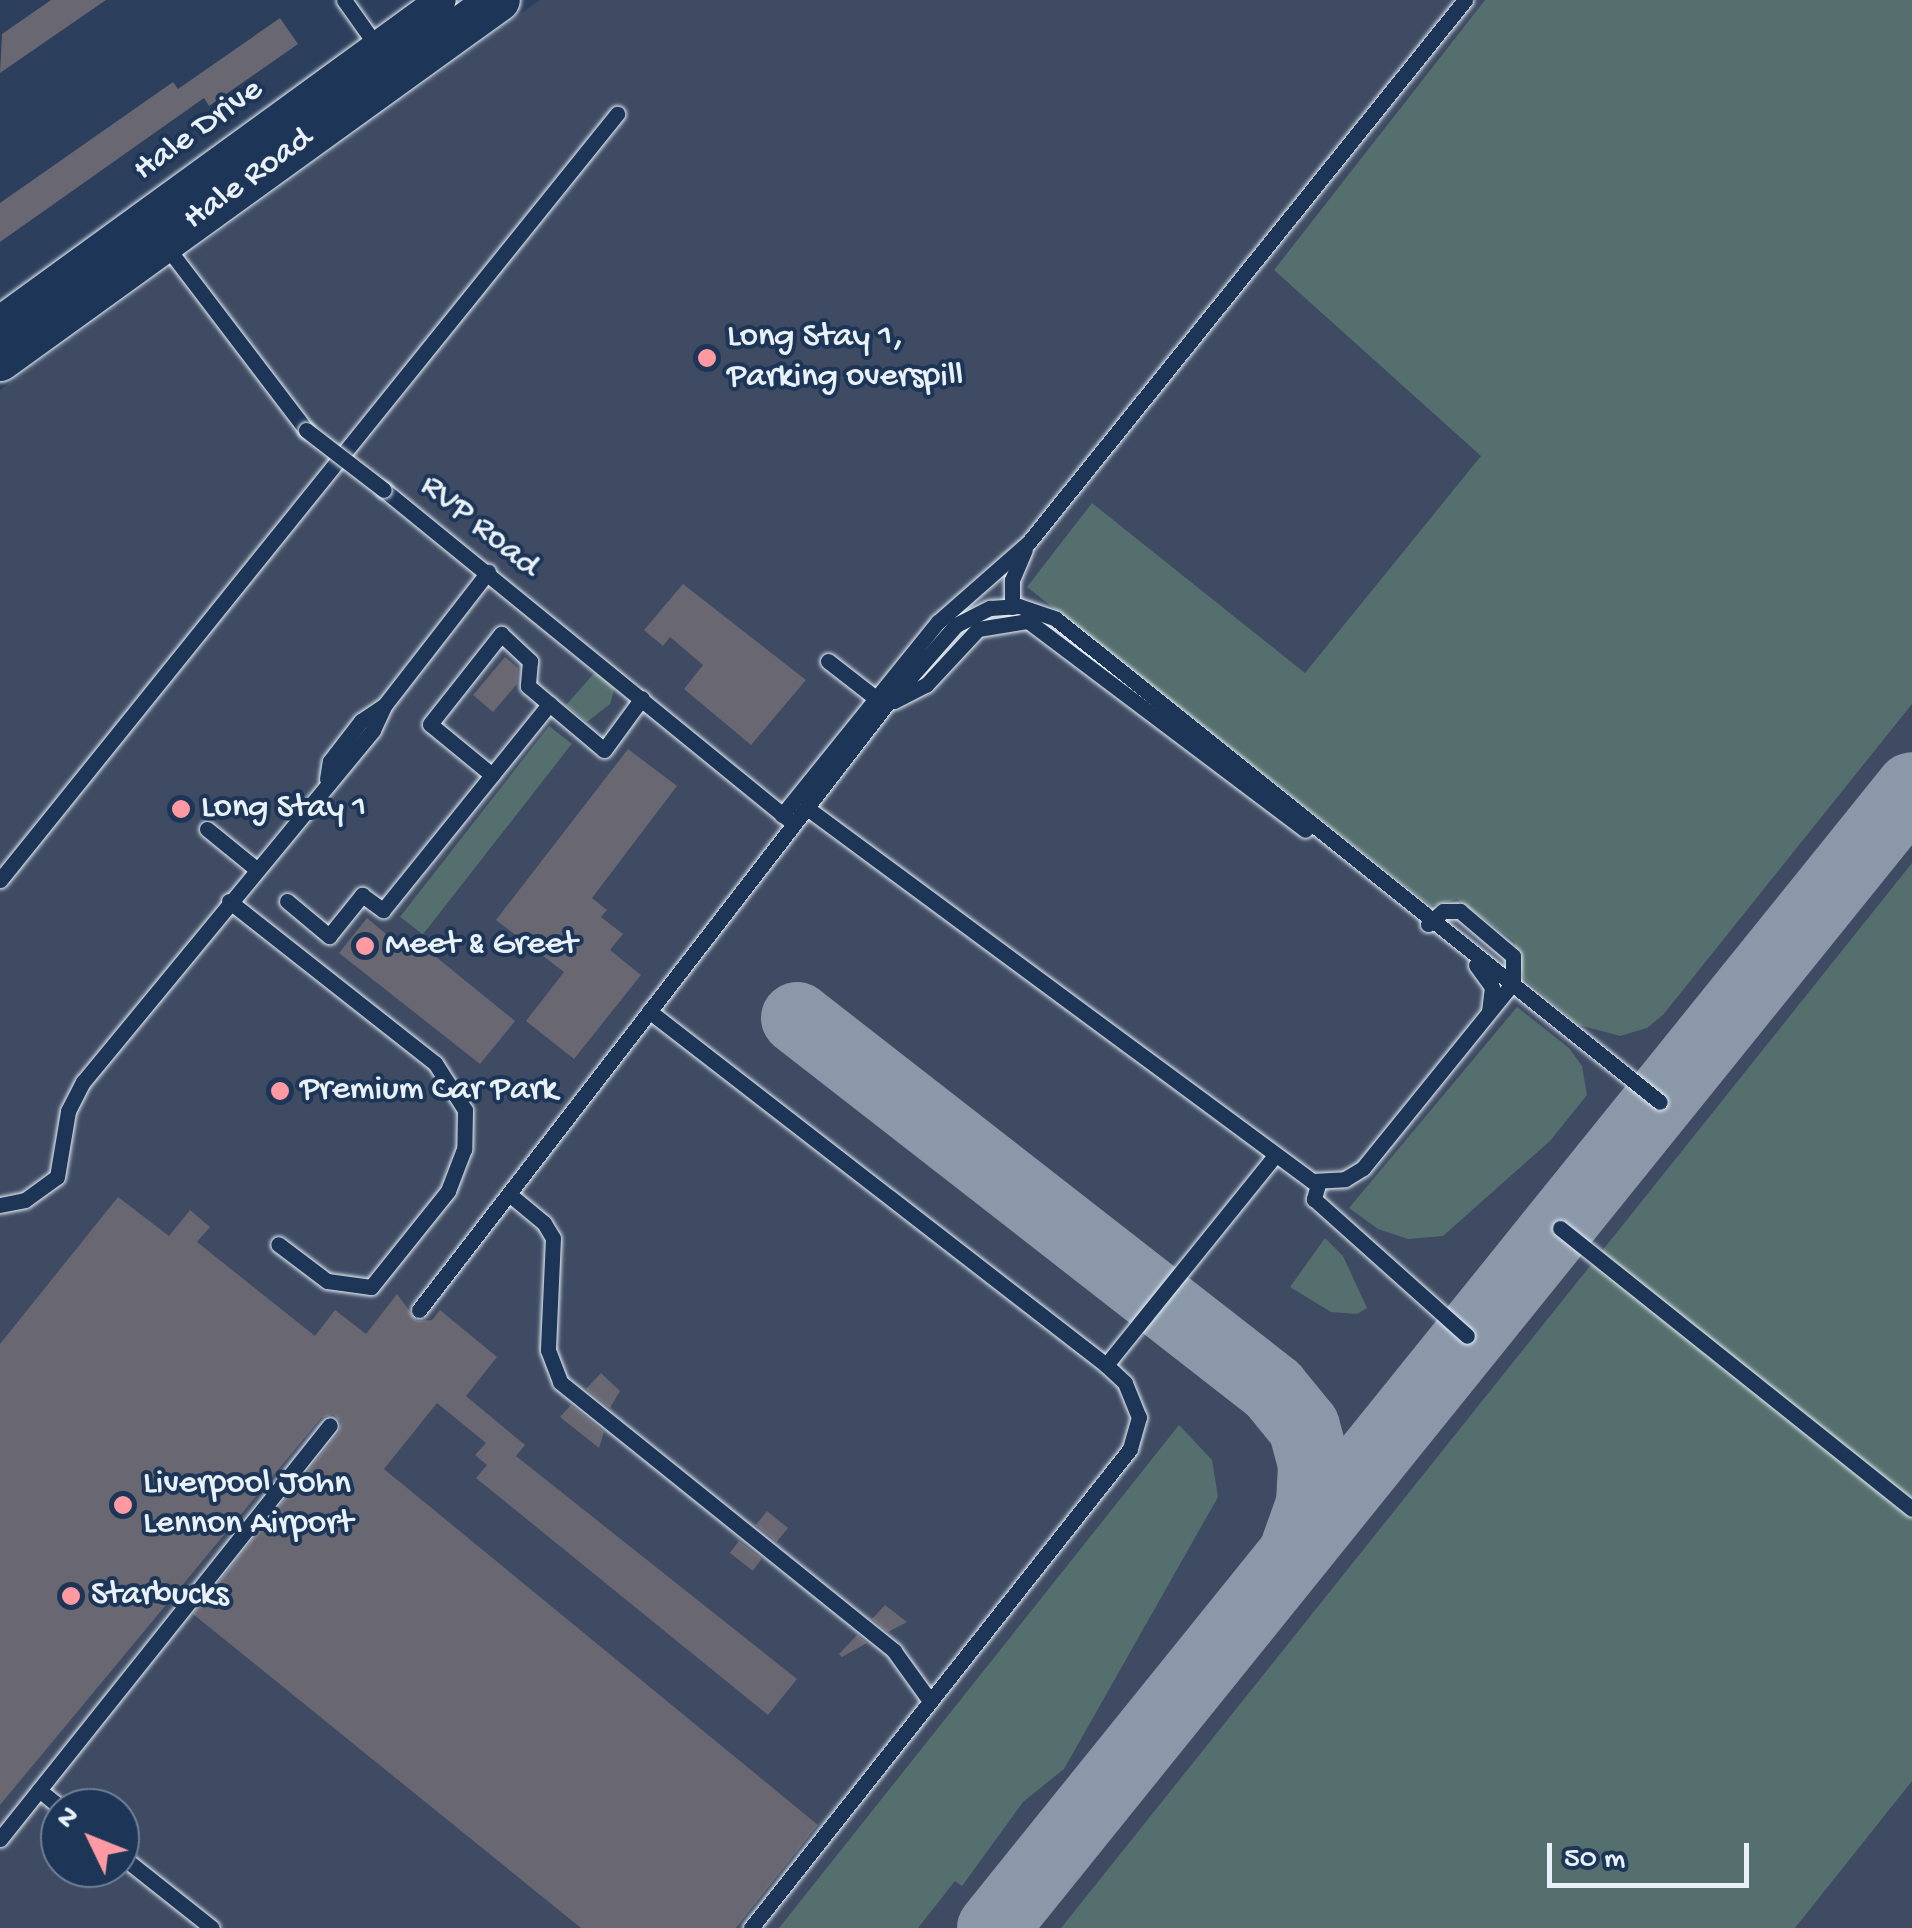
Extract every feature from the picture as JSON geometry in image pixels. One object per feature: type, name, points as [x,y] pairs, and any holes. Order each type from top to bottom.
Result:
[{"type":"street","name":"Hale Drive","points":[[0,321],[441,0]]},
{"type":"street","name":"Hale Road","points":[[0,360],[499,0]]},
{"type":"lane","points":[[344,0],[378,48]]},
{"type":"lane","points":[[788,820],[807,808],[938,622],[1029,542],[1464,0]]},
{"type":"lane","points":[[0,880],[618,114]]},
{"type":"lane","name":"RVP Road","points":[[163,243],[306,430],[488,572],[788,820]]},
{"type":"lane","points":[[1012,606],[1012,580],[1029,542]]},
{"type":"lane","points":[[3,1209],[56,1177],[68,1111],[83,1082],[327,779],[340,748],[384,706],[488,572]]},
{"type":"lane","points":[[419,1310],[650,1011],[788,820],[880,702],[956,625],[1012,606],[1056,619],[1430,922],[1487,974],[1488,1013]]},
{"type":"lane","points":[[880,702],[926,685],[978,629],[1028,621],[1513,983],[1660,1102]]},
{"type":"lane","points":[[492,775],[430,724],[501,634],[530,660],[528,686],[604,750],[642,698]]},
{"type":"lane","points":[[828,661],[880,702]]},
{"type":"lane","points":[[287,900],[329,936],[362,895],[383,910],[550,704]]},
{"type":"lane","points":[[807,808],[1273,1158],[1318,1181],[1345,1179],[1363,1168],[1513,983],[1513,956],[1460,911],[1443,910],[1430,922]]},
{"type":"lane","points":[[206,830],[256,868]]},
{"type":"lane","points":[[229,901],[435,1063],[465,1110],[464,1150],[448,1190],[371,1288],[328,1282],[278,1244]]},
{"type":"lane","points":[[650,1011],[1106,1365],[1134,1401],[1138,1432],[1130,1449],[750,1928]]},
{"type":"lane","points":[[1106,1365],[1273,1158]]},
{"type":"lane","points":[[1318,1181],[1314,1199],[1466,1336]]},
{"type":"lane","points":[[508,1194],[544,1222],[552,1238],[548,1350],[560,1382],[894,1650],[930,1701]]},
{"type":"lane","points":[[1560,1228],[1912,1509]]},
{"type":"lane","points":[[0,1839],[330,1426]]},
{"type":"lane","points":[[140,1871],[212,1928]]},
{"type":"shaded area","name":"Liverpool John Lennon Airport","points":[[540,0],[1912,0],[1912,1928],[0,1928],[0,390]]},
{"type":"green space","points":[[1485,0],[1912,0],[1912,704],[1663,1015],[1647,1028],[1620,1036],[1579,1025],[1524,979],[1514,941],[1457,899],[1431,906],[1027,587],[1092,503],[1305,673],[1481,456],[1274,270]]},
{"type":"green space","points":[[597,670],[615,687],[610,704],[587,722],[566,705]]},
{"type":"green space","points":[[549,726],[572,744],[423,935],[400,917]]},
{"type":"green space","points":[[1912,863],[1912,1781],[1795,1928],[1061,1928]]},
{"type":"green space","points":[[1517,1007],[1569,1048],[1582,1066],[1587,1095],[1550,1141],[1443,1236],[1408,1239],[1378,1229],[1349,1208]]},
{"type":"green space","points":[[1325,1238],[1343,1256],[1367,1308],[1357,1314],[1331,1312],[1290,1287]]},
{"type":"green space","points":[[1179,1425],[1212,1460],[1218,1497],[1064,1769],[1023,1802],[962,1886],[955,1881],[918,1928],[779,1928]]},
{"type":"building","points":[[51,0],[106,0],[0,73],[2,34]]},
{"type":"building","points":[[280,18],[298,44],[209,106],[204,98],[0,242],[0,203],[173,82],[178,89]]},
{"type":"building","points":[[683,584],[806,680],[751,745],[684,689],[703,665],[670,637],[663,646],[644,630]]},
{"type":"building","points":[[505,657],[518,668],[517,684],[493,712],[473,695]]},
{"type":"building","points":[[628,749],[677,786],[592,898],[607,910],[601,917],[623,934],[610,950],[641,975],[574,1059],[526,1021],[564,972],[496,920]]},
{"type":"building","points":[[367,918],[410,954],[419,943],[515,1021],[480,1064],[339,953]]},
{"type":"building","points":[[118,1197],[169,1236],[190,1210],[210,1227],[197,1242],[315,1336],[335,1310],[366,1334],[397,1294],[417,1321],[432,1320],[440,1310],[497,1357],[466,1396],[525,1445],[516,1456],[797,1679],[768,1715],[476,1478],[487,1465],[475,1455],[486,1443],[437,1403],[384,1469],[818,1825],[736,1928],[581,1928],[193,1614],[339,1432],[341,1422],[333,1414],[321,1418],[0,1805],[0,1344]]},
{"type":"building","points":[[601,1373],[620,1391],[610,1408],[586,1389]]},
{"type":"building","points":[[571,1405],[604,1432],[599,1448],[560,1417]]},
{"type":"building","points":[[767,1511],[788,1528],[777,1542],[756,1525]]},
{"type":"building","points":[[739,1541],[762,1559],[753,1571],[730,1553]]},
{"type":"building","points":[[885,1605],[907,1622],[888,1632],[872,1619]]},
{"type":"building","points":[[857,1635],[867,1643],[842,1657],[839,1654]]},
{"type":"taxiway","points":[[993,1928],[1912,788]]},
{"type":"taxiway","points":[[797,1018],[1273,1389],[1304,1427],[1314,1465],[1312,1504],[1297,1546]]},
{"type":"place","name":"Long Stay 1, Parking overspill","points":[[707,358]]},
{"type":"place","name":"Long Stay 1","points":[[181,809]]},
{"type":"place","name":"Meet & Greet","points":[[365,946]]},
{"type":"place","name":"Premium Car Park","points":[[280,1091]]},
{"type":"place","name":"Liverpool John Lennon Airport","points":[[123,1505]]},
{"type":"place","name":"Starbucks","points":[[71,1596]]}]
